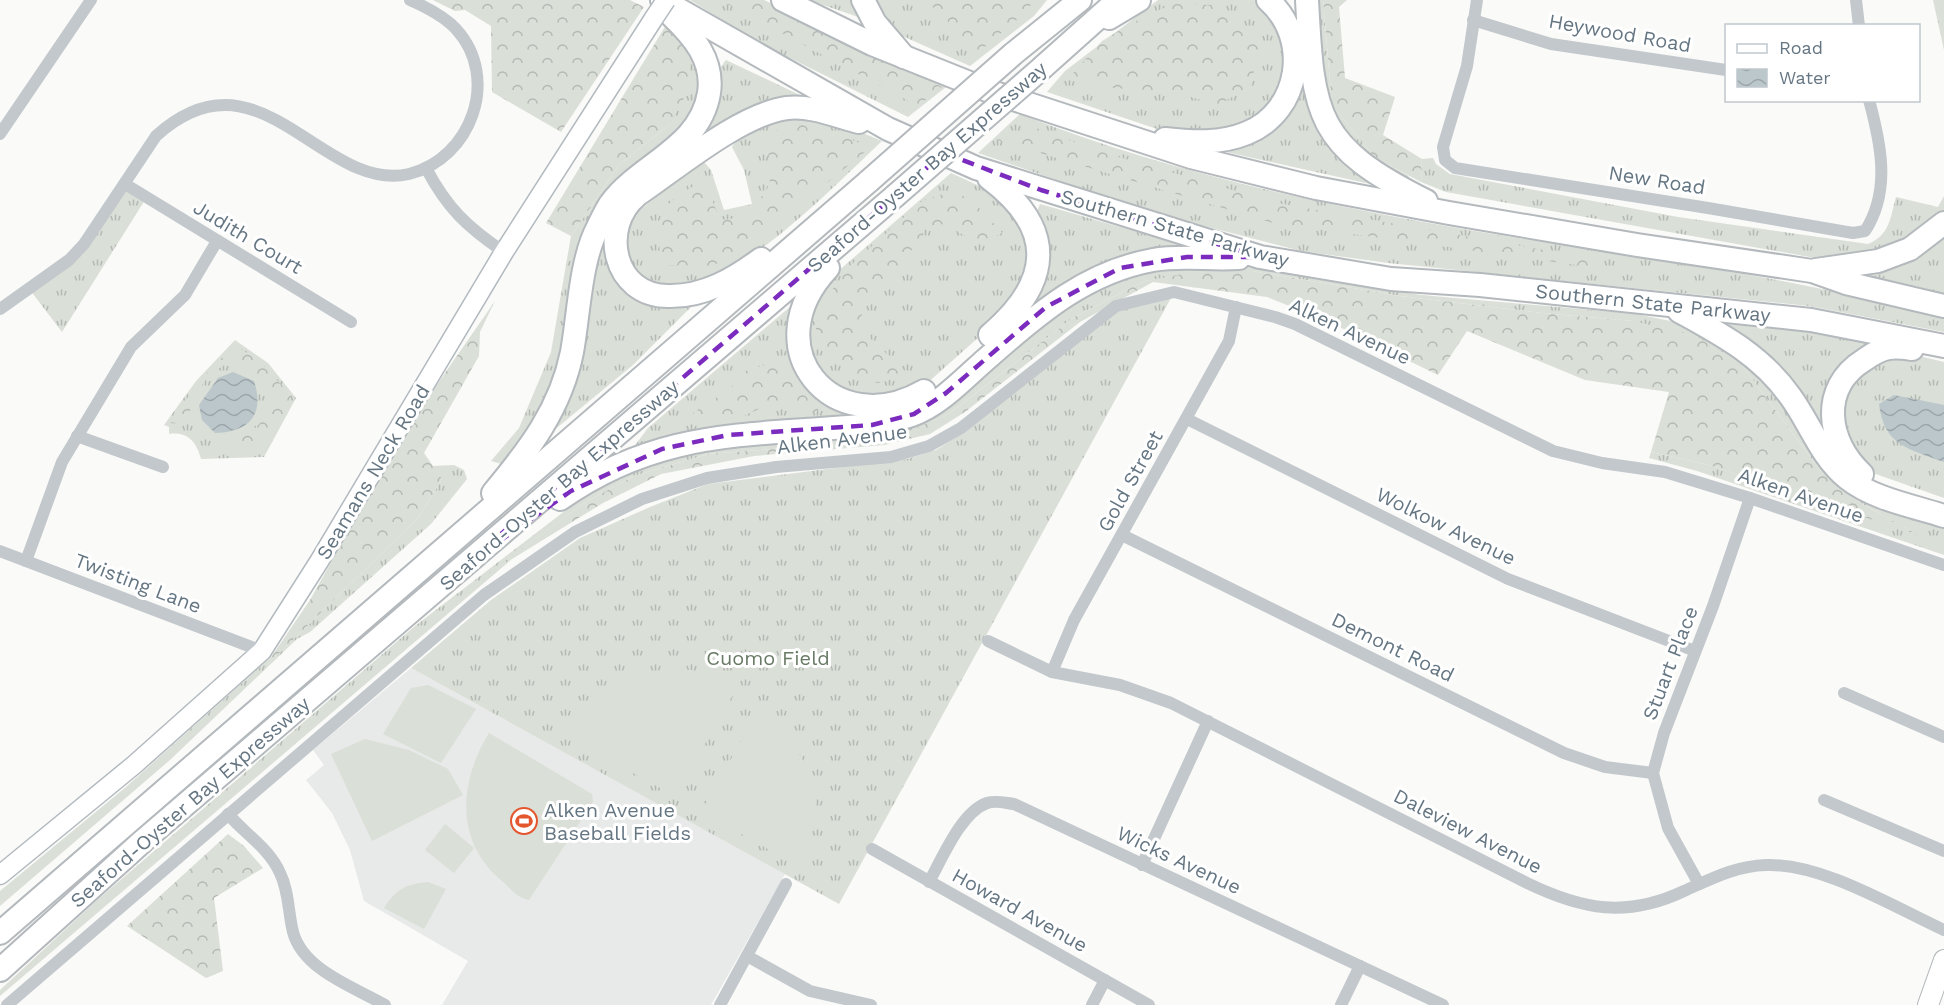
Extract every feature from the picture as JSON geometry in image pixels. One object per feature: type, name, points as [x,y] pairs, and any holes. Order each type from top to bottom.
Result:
[{"type":"highway","points":[[783,0],[905,58],[992,92],[1118,134],[1256,174],[1449,213],[1637,245],[1812,271],[1846,283],[1944,306]]},
{"type":"highway","points":[[863,0],[875,23],[905,58]]},
{"type":"highway","points":[[1013,54],[1056,0]]},
{"type":"highway","name":"Seaford-Oyster Bay Expressway","points":[[0,933],[126,821],[869,181],[1013,54],[1080,0]]},
{"type":"highway","name":"Seaford-Oyster Bay Expressway","points":[[0,970],[144,840],[895,196],[1118,0]]},
{"type":"highway","points":[[1070,43],[1139,0]]},
{"type":"highway","points":[[1118,134],[1210,141],[1240,136],[1268,120],[1279,109],[1290,88],[1295,56],[1288,27],[1268,0]]},
{"type":"highway","points":[[1307,0],[1313,83],[1319,108],[1330,129],[1364,166],[1449,213]]},
{"type":"highway","points":[[448,545],[518,463],[552,411],[564,383],[571,354],[589,252],[597,229],[611,203],[635,180],[680,145],[698,123],[706,108],[710,76],[699,44],[659,4]]},
{"type":"highway","name":"Southern State Parkway","points":[[659,4],[888,129],[976,168],[1260,257],[1401,280],[1480,285],[1811,320],[1944,347]]},
{"type":"highway","points":[[869,181],[740,275],[716,287],[666,297],[636,285],[620,264],[615,248],[615,226],[625,205],[757,116],[788,108],[805,108],[888,129]]},
{"type":"highway","points":[[895,196],[813,284],[803,303],[798,324],[797,346],[805,367],[820,386],[837,398],[863,406],[879,407],[906,401],[927,390],[1011,317],[1032,288],[1039,254],[1030,221],[1006,191],[976,168]]},
{"type":"highway","points":[[1812,271],[1878,261],[1910,249],[1944,223]]},
{"type":"highway","points":[[465,565],[571,491],[631,460],[662,449],[728,435],[872,425],[914,414],[946,393],[1046,307],[1080,286],[1120,268],[1154,260],[1187,257],[1260,257]]},
{"type":"highway","points":[[1670,306],[1741,345],[1770,372],[1791,396],[1826,458],[1848,479],[1877,495],[1944,516]]},
{"type":"highway","points":[[1944,347],[1888,348],[1871,355],[1846,375],[1838,390],[1832,410],[1834,431],[1841,450],[1848,462],[1869,481],[1944,505]]},
{"type":"main road","name":"Seamans Neck Road","points":[[0,875],[134,765],[262,651],[320,560],[504,252],[659,4]]},
{"type":"main road","points":[[1928,1005],[1944,960]]},
{"type":"street","points":[[0,134],[91,0]]},
{"type":"street","points":[[0,309],[76,252],[156,136],[172,122],[195,111],[233,106],[269,116],[354,166],[373,173],[407,174],[426,168],[458,144],[469,126],[478,95],[477,77],[468,48],[457,29],[442,17],[410,0]]},
{"type":"street","points":[[1473,20],[1477,0]]},
{"type":"street","points":[[1856,0],[1859,24]]},
{"type":"street","name":"Heywood Road","points":[[1473,20],[1551,44],[1725,70]]},
{"type":"street","name":"New Road","points":[[1473,20],[1467,66],[1443,147],[1445,160],[1455,168],[1708,207],[1853,233],[1865,231],[1871,222],[1882,182],[1881,144],[1870,102]]},
{"type":"street","points":[[426,168],[453,211],[471,230],[504,252]]},
{"type":"street","name":"Judith Court","points":[[125,184],[351,321]]},
{"type":"street","points":[[26,561],[62,462],[77,436],[131,347],[185,295],[217,241]]},
{"type":"street","name":"Alken Avenue","points":[[7,1005],[487,593],[575,532],[642,499],[707,478],[776,467],[891,457],[928,446],[961,428],[1116,306],[1174,292],[1295,324],[1553,451],[1602,463],[1665,472],[1750,498],[1944,565]]},
{"type":"street","name":"Gold Street","points":[[1052,672],[1074,620],[1229,341],[1236,307]]},
{"type":"street","name":"Wolkow Avenue","points":[[1187,419],[1508,579],[1695,651]]},
{"type":"street","points":[[77,436],[163,467]]},
{"type":"street","name":"Stuart Place","points":[[1699,884],[1676,844],[1664,817],[1653,773],[1664,733],[1750,498]]},
{"type":"street","name":"Demont Road","points":[[1122,535],[1564,753],[1605,767],[1653,773]]},
{"type":"street","name":"Twisting Lane","points":[[0,551],[262,651]]},
{"type":"street","name":"Daleview Avenue","points":[[988,640],[1052,672],[1136,689],[1208,721],[1564,900],[1595,907],[1630,908],[1658,902],[1718,875],[1750,866],[1779,865],[1807,868],[1944,930]]},
{"type":"street","points":[[1844,693],[1944,737]]},
{"type":"street","points":[[1142,865],[1208,721]]},
{"type":"street","points":[[1824,800],[1944,851]]},
{"type":"street","name":"Wicks Avenue","points":[[928,882],[965,819],[980,807],[997,801],[1014,804],[1443,1005]]},
{"type":"street","points":[[228,814],[243,832],[267,851],[280,872],[286,889],[294,933],[312,962],[385,1005]]},
{"type":"street","name":"Howard Avenue","points":[[872,849],[1149,1005]]},
{"type":"street","points":[[720,1005],[786,884]]},
{"type":"street","points":[[747,956],[810,991],[871,1005]]},
{"type":"street","points":[[1341,1005],[1360,966]]},
{"type":"street","points":[[1092,1005],[1105,980]]},
{"type":"highlighted area","points":[[944,153],[1041,190],[1260,257],[1187,257],[1120,268],[1046,307],[946,393],[914,414],[872,425],[728,435],[662,449],[571,491],[465,565]]},
{"type":"shaded area","points":[[411,668],[785,874],[711,1005],[442,1005],[468,961],[364,901],[350,850],[332,813],[306,780],[324,765],[313,750]]},
{"type":"green space","points":[[433,0],[630,0],[644,7],[561,132],[492,92],[491,26],[465,10],[455,11]]},
{"type":"green space","points":[[690,0],[764,0],[946,87],[908,117],[762,44]]},
{"type":"green space","points":[[720,0],[761,0],[800,21],[942,87],[918,106]]},
{"type":"green space","points":[[809,0],[854,0],[861,18]]},
{"type":"green space","points":[[870,0],[1047,0],[1034,16],[970,66],[891,31]]},
{"type":"green space","points":[[919,0],[1034,0],[1027,11],[974,56],[940,11]]},
{"type":"green space","points":[[1158,0],[1254,0],[1272,11],[1290,49],[1285,88],[1262,120],[1235,132],[1163,131],[1047,92],[1065,71]]},
{"type":"green space","points":[[1313,0],[1323,0],[1332,105],[1374,157],[1409,176],[1405,181],[1356,154],[1324,106]]},
{"type":"green space","points":[[1323,0],[1347,0],[1339,7],[1345,78],[1395,97],[1383,135],[1422,159],[1421,182],[1374,157],[1332,105]]},
{"type":"green space","points":[[1933,0],[1944,0],[1944,50]]},
{"type":"green space","points":[[1172,4],[1215,5],[1260,47],[1250,87],[1218,105],[1170,91],[1112,88],[1067,80],[1102,41],[1130,24]]},
{"type":"green space","points":[[666,25],[695,46],[704,76],[700,109],[619,185],[552,396],[505,465],[491,461],[519,428],[551,352],[571,236],[619,165],[670,124]]},
{"type":"green space","points":[[666,25],[688,50],[691,85],[670,124],[619,165],[571,236],[546,223]]},
{"type":"green space","points":[[726,60],[804,97],[705,143],[703,125],[708,100],[716,77]]},
{"type":"green space","points":[[1305,80],[1372,181],[1370,184],[1208,148],[1287,108]]},
{"type":"green space","points":[[1020,114],[1141,156],[1266,190],[1455,228],[1732,272],[1838,292],[1944,318],[1944,332],[1809,306],[1388,263],[1301,251],[1150,212],[978,153]]},
{"type":"green space","points":[[822,116],[882,141],[777,237],[744,261],[713,279],[683,289],[658,288],[641,279],[633,270],[622,254],[628,219],[697,165],[705,163],[711,170],[724,210],[752,204],[744,170],[732,147],[740,133],[754,123]]},
{"type":"green space","points":[[805,123],[871,147],[764,234],[713,266],[663,265],[658,226],[664,210],[670,203],[690,188],[705,182],[720,220],[748,217],[770,184],[767,133]]},
{"type":"green space","points":[[1036,128],[1105,153],[1277,203],[1595,259],[1591,267],[1273,223],[997,140]]},
{"type":"green space","points":[[1433,158],[1436,164],[1450,174],[1678,217],[1868,244],[1885,231],[1896,197],[1938,207],[1944,196],[1944,213],[1903,245],[1878,255],[1821,259],[1446,192],[1421,182],[1422,159]]},
{"type":"green space","points":[[951,173],[997,194],[1023,218],[1033,249],[1015,305],[925,385],[861,399],[831,385],[813,363],[808,307],[836,273]]},
{"type":"green space","points":[[125,188],[145,200],[62,332],[30,290],[68,264]]},
{"type":"green space","points":[[955,190],[982,210],[1002,233],[986,239],[972,238],[959,233],[946,223],[924,230],[895,276],[877,287],[859,320],[871,339],[908,374],[880,383],[862,381],[851,368],[829,359],[825,341],[814,326],[826,298],[851,265],[922,201]]},
{"type":"green space","points":[[1040,204],[1193,248],[1044,303],[1034,298],[1036,214]]},
{"type":"green space","points":[[1944,229],[1944,294],[1862,274]]},
{"type":"green space","points":[[601,236],[609,239],[633,288],[703,295],[633,365],[541,441]]},
{"type":"green space","points":[[1174,262],[1229,264],[1421,295],[1636,314],[1680,323],[1749,357],[1829,468],[1944,522],[1944,555],[1697,471],[1649,458],[1651,452],[1709,465],[1914,533],[1859,502],[1820,470],[1741,364],[1633,321],[1400,296],[1252,271],[1144,281],[1074,317],[949,414],[891,440],[708,454],[634,476],[584,503],[495,569],[512,559],[0,996],[0,990],[95,902],[415,626],[570,507],[624,470],[707,445],[898,429],[1059,306],[1106,278]]},
{"type":"green space","points":[[1217,268],[1252,271],[1400,296],[1633,321],[1695,335],[1741,364],[1820,470],[1859,502],[1918,535],[1709,465],[1651,452],[1669,392],[1585,380],[1467,331],[1438,375],[1327,321],[1267,297],[1153,282],[1080,322],[965,412],[930,434],[884,445],[754,456],[661,474],[603,503],[486,575],[584,503],[634,476],[708,454],[888,440],[949,414],[1074,317],[1144,281]]},
{"type":"green space","name":"Cuomo Field","points":[[1171,298],[839,904],[411,668],[491,600],[580,538],[708,484],[907,459],[936,450],[964,432],[1118,309]]},
{"type":"green space","points":[[798,300],[792,361],[856,412],[855,419],[682,432],[633,448],[648,428]]},
{"type":"green space","points":[[495,301],[480,332],[479,356],[424,453],[442,479],[419,517],[263,669],[310,600],[404,432]]},
{"type":"green space","points":[[1724,318],[1880,338],[1827,415],[1820,421],[1813,422],[1722,324]]},
{"type":"green space","points":[[235,340],[268,363],[296,398],[264,457],[201,459],[190,439],[181,434],[169,434],[169,427],[164,425],[196,381]]},
{"type":"green space","points":[[239,348],[259,361],[291,395],[291,401],[262,447],[214,448],[254,429],[260,423],[271,402],[261,384],[245,364],[226,365],[214,372],[198,392],[186,424],[169,423],[220,359]]},
{"type":"green space","points":[[1907,353],[1944,362],[1944,498],[1867,471],[1854,451],[1842,420],[1848,386],[1867,366]]},
{"type":"green space","points":[[764,365],[785,365],[798,388],[822,402],[816,413],[793,403],[763,407],[733,421],[700,422],[693,413],[731,388],[742,372]]},
{"type":"green space","points":[[454,465],[464,470],[467,479],[431,524],[310,632],[297,639],[170,760],[0,906],[0,891],[126,787],[271,657],[266,666],[419,517],[442,479],[432,466]]},
{"type":"green space","points":[[667,669],[692,670],[738,686],[677,793],[673,795],[564,735],[585,709],[608,690],[634,677]]},
{"type":"green space","points":[[428,685],[476,709],[441,763],[383,734],[411,688]]},
{"type":"green space","points":[[757,713],[777,728],[792,744],[804,762],[812,781],[815,801],[814,822],[809,844],[799,867],[705,813],[703,808]]},
{"type":"green space","name":"Alken Avenue Baseball Fields","points":[[489,733],[592,794],[593,802],[529,900],[515,893],[487,866],[476,849],[469,830],[466,811],[467,791],[479,752]]},
{"type":"green space","points":[[365,739],[409,750],[448,769],[463,795],[372,841],[331,754]]},
{"type":"green space","points":[[445,824],[474,848],[454,873],[425,850]]},
{"type":"green space","points":[[228,834],[244,846],[263,868],[214,898],[223,971],[206,978],[127,926]]},
{"type":"green space","points":[[428,882],[446,889],[424,929],[384,908],[402,889],[413,884]]},
{"type":"water","points":[[233,372],[254,381],[257,393],[255,412],[245,425],[227,432],[215,433],[202,420],[199,405],[218,378]]},
{"type":"water","points":[[1894,395],[1944,405],[1944,462],[1900,444],[1886,429],[1879,404]]},
{"type":"place","name":"Alken Avenue Baseball Fields","points":[[524,821]]}]
